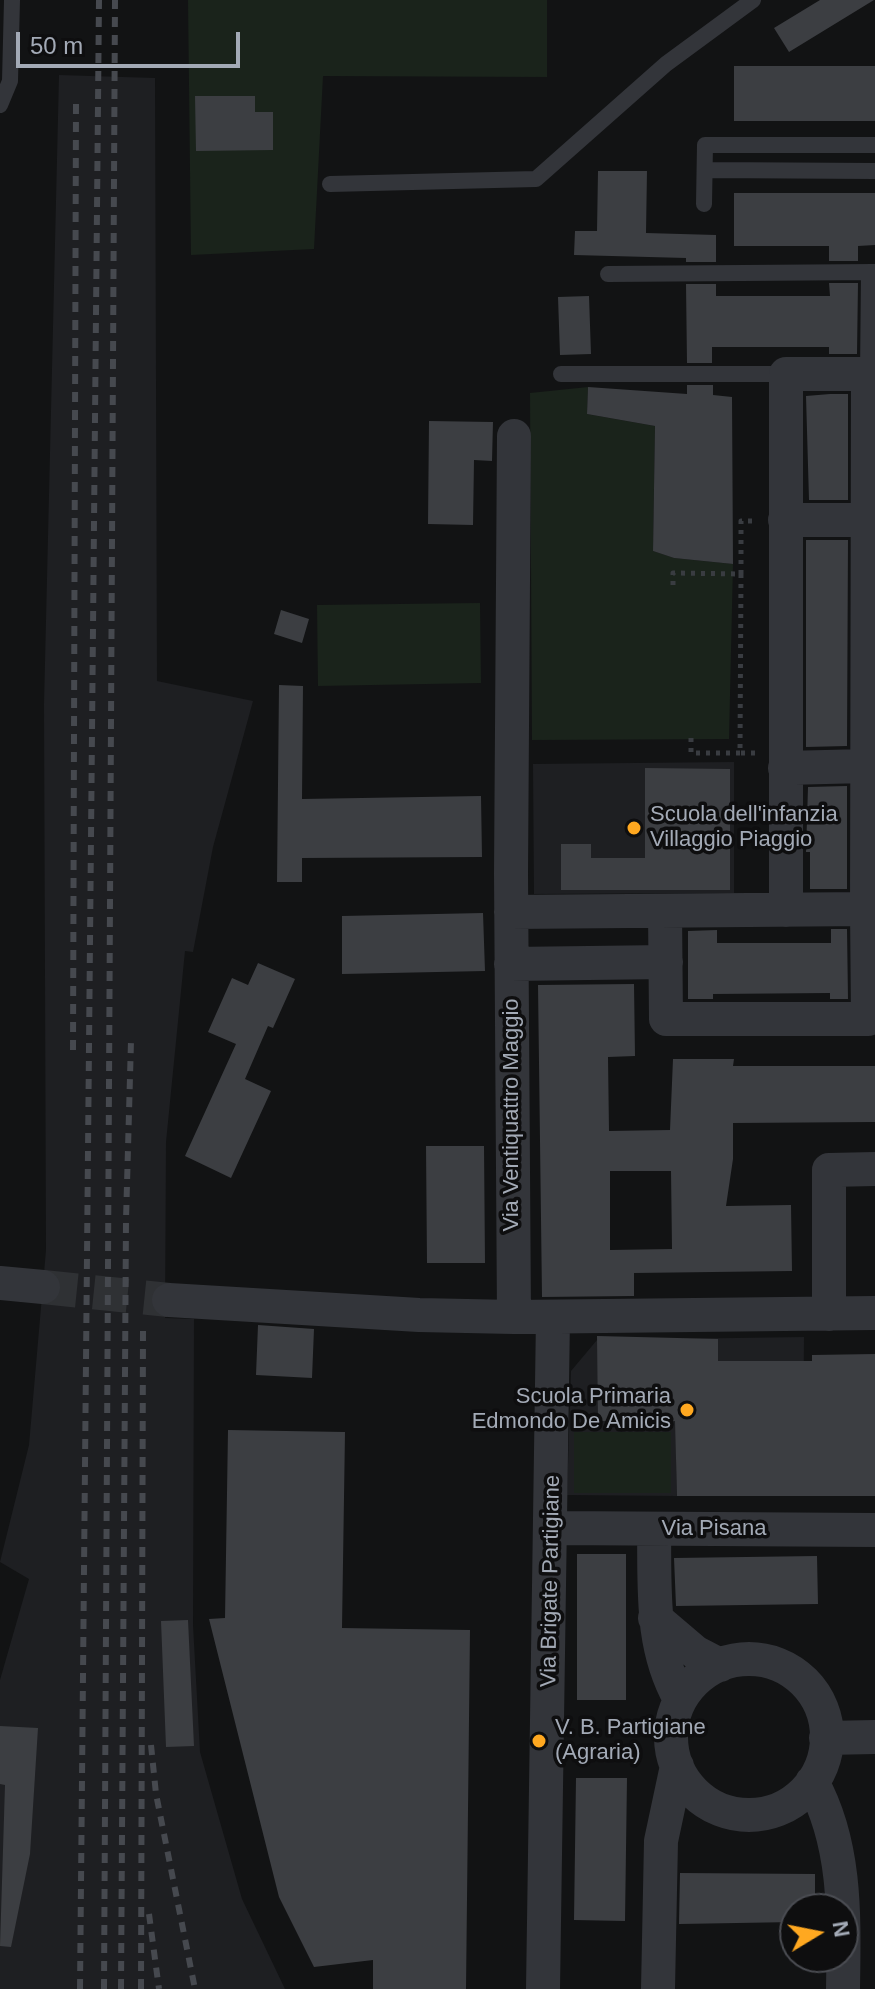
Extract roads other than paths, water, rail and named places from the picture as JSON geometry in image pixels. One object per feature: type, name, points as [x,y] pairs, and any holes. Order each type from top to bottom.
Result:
[{"type":"street","points":[[665,911],[666,1019],[868,1019],[871,909],[866,766],[870,709],[871,584],[867,520],[872,374],[786,374],[786,910]]},
{"type":"street","name":"Via Ventiquattro Maggio","points":[[514,436],[511,912],[514,1317]]},
{"type":"street","points":[[785,520],[867,520]]},
{"type":"street","points":[[785,760],[866,766]]},
{"type":"street","points":[[511,912],[871,909]]},
{"type":"street","points":[[511,964],[666,962]]},
{"type":"street","points":[[829,1314],[829,1170],[875,1169]]},
{"type":"street","points":[[0,1283],[43,1287]]},
{"type":"street","points":[[169,1300],[419,1315],[514,1317],[875,1313]]},
{"type":"street","name":"Via Brigate Partigiane","points":[[543,1989],[553,1528],[553,1317]]},
{"type":"street","name":"Via Pisana","points":[[553,1528],[875,1530]]},
{"type":"street","points":[[654,1529],[655,1618],[665,1664],[680,1699]]},
{"type":"street","points":[[655,1618],[695,1652],[720,1665]]},
{"type":"street","points":[[739,1660],[763,1661],[794,1674],[817,1700],[826,1738],[824,1760],[812,1782],[786,1806],[764,1814],[737,1814],[715,1808],[690,1789],[677,1766],[671,1736],[680,1699],[697,1679],[720,1665],[739,1660]]},
{"type":"street","points":[[826,1738],[875,1737]]},
{"type":"street","points":[[658,1989],[661,1841],[677,1766]]},
{"type":"street","points":[[812,1782],[827,1812],[842,1884],[843,1989]]},
{"type":"street","points":[[661,1841],[715,1808]]},
{"type":"lane","points":[[0,105],[10,81],[12,0]]},
{"type":"lane","points":[[330,184],[536,179],[666,64],[753,0]]},
{"type":"lane","points":[[704,204],[705,145],[875,145]]},
{"type":"lane","points":[[705,170],[875,171]]},
{"type":"lane","points":[[608,274],[872,272],[872,374]]},
{"type":"lane","points":[[561,374],[786,374]]},
{"type":"tunnel","points":[[43,1287],[169,1300]]},
{"type":"railway","points":[[80,1989],[99,0]]},
{"type":"railway","points":[[104,1989],[115,0]]},
{"type":"railway","points":[[73,1050],[76,104]]},
{"type":"railway","points":[[121,1989],[126,1220],[131,1041]]},
{"type":"railway","points":[[141,1989],[143,1330]]},
{"type":"railway","points":[[151,1745],[156,1794],[195,1989]]},
{"type":"railway","points":[[149,1914],[159,1989]]},
{"type":"place","name":"Scuola dell'infanzia Villaggio Piaggio","points":[[634,828]]},
{"type":"place","name":"Scuola Primaria Edmondo De Amicis","points":[[687,1410]]},
{"type":"place","name":"V. B. Partigiane (Agraria)","points":[[539,1741]]}]
